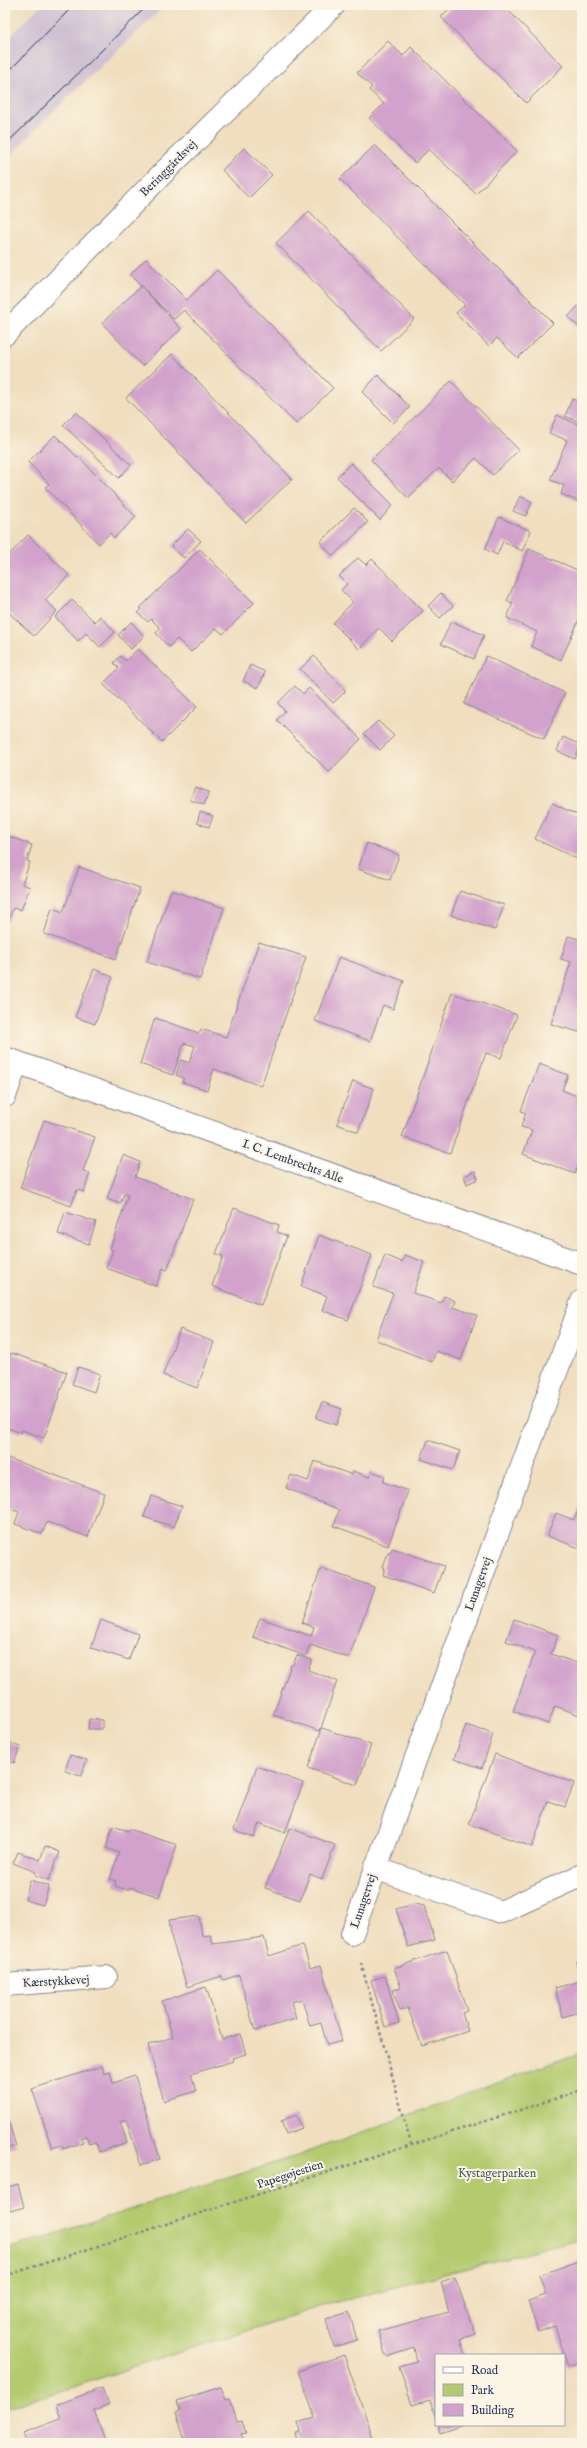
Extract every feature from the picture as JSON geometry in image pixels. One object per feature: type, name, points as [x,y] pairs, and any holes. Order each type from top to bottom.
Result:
[{"type":"street","name":"Beringgårdsvej","points":[[5,334],[169,167],[334,5]]},
{"type":"street","points":[[5,1096],[11,1060]]},
{"type":"street","name":"I. C. Lembrechts Alle","points":[[11,1060],[582,1264]]},
{"type":"street","name":"Lunagervej","points":[[352,1934],[582,1301]]},
{"type":"street","name":"Lunagervej","points":[[375,1868],[501,1912],[582,1875]]},
{"type":"street","name":"Kærstykkevej","points":[[5,1985],[106,1977]]},
{"type":"path","points":[[352,1934],[411,2144]]},
{"type":"path","name":"Papegøjestien","points":[[5,2276],[582,2090]]},
{"type":"shaded area","points":[[41,5],[166,5],[42,122],[5,162],[5,41]]},
{"type":"green space","name":"Kystagerparken","points":[[582,2052],[582,2238],[319,2307],[5,2409],[5,2250],[299,2155]]},
{"type":"building","points":[[453,5],[503,5],[563,66],[526,103],[441,17]]},
{"type":"building","points":[[388,41],[403,56],[411,47],[517,151],[476,194],[429,149],[415,163],[369,118],[384,104],[369,90],[372,87],[357,73]]},
{"type":"building","points":[[375,145],[553,323],[518,358],[497,338],[489,346],[456,313],[465,305],[340,179]]},
{"type":"building","points":[[244,148],[272,175],[249,198],[222,170]]},
{"type":"building","points":[[309,211],[414,319],[381,351],[276,243]]},
{"type":"building","points":[[146,259],[187,300],[217,270],[333,388],[296,424],[184,310],[174,319],[130,275]]},
{"type":"building","points":[[141,286],[181,329],[142,366],[102,323]]},
{"type":"building","points":[[582,302],[582,330],[568,317]]},
{"type":"building","points":[[172,354],[292,479],[246,523],[126,398]]},
{"type":"building","points":[[378,375],[410,407],[393,423],[362,392]]},
{"type":"building","points":[[451,381],[519,450],[493,475],[476,458],[452,481],[439,468],[408,498],[371,460]]},
{"type":"building","points":[[572,399],[582,403],[582,423],[565,416]]},
{"type":"building","points":[[76,412],[131,465],[119,478],[63,425]]},
{"type":"building","points":[[557,415],[582,426],[582,503],[561,494],[564,485],[550,480],[567,440],[549,433]]},
{"type":"building","points":[[55,435],[77,457],[78,456],[136,517],[114,538],[110,533],[99,544],[45,487],[49,484],[28,462]]},
{"type":"building","points":[[351,463],[393,505],[380,520],[337,477]]},
{"type":"building","points":[[520,496],[532,502],[526,516],[513,511]]},
{"type":"building","points":[[354,508],[368,522],[333,556],[320,542]]},
{"type":"building","points":[[499,517],[531,531],[522,551],[503,541],[497,555],[485,549]]},
{"type":"building","points":[[188,529],[201,541],[184,558],[171,546]]},
{"type":"building","points":[[28,535],[69,575],[45,600],[57,611],[34,636],[5,609],[5,559]]},
{"type":"building","points":[[200,549],[254,603],[223,634],[216,628],[191,652],[177,639],[169,647],[156,633],[160,628],[151,619],[148,622],[138,613],[142,609],[140,608]]},
{"type":"building","points":[[529,549],[582,572],[582,613],[561,660],[531,646],[537,632],[507,618],[513,603],[507,601]]},
{"type":"building","points":[[358,558],[366,565],[372,559],[423,611],[392,641],[379,628],[359,649],[333,623],[353,602],[341,590],[347,584],[339,576]]},
{"type":"building","points":[[441,593],[453,606],[440,618],[428,606]]},
{"type":"building","points":[[72,600],[95,622],[100,616],[115,632],[100,647],[86,633],[78,641],[55,617]]},
{"type":"building","points":[[451,621],[484,635],[474,659],[441,644]]},
{"type":"building","points":[[131,622],[144,636],[131,649],[118,635]]},
{"type":"building","points":[[138,649],[197,707],[162,742],[103,684],[119,668],[114,663],[120,656],[125,661]]},
{"type":"building","points":[[314,656],[346,691],[333,703],[300,669]]},
{"type":"building","points":[[486,656],[565,693],[544,739],[464,704]]},
{"type":"building","points":[[250,665],[265,672],[258,688],[243,681]]},
{"type":"building","points":[[295,686],[303,694],[309,688],[361,739],[329,772],[277,720],[285,711],[278,703]]},
{"type":"building","points":[[378,721],[394,736],[380,750],[364,734]]},
{"type":"building","points":[[563,737],[581,745],[575,759],[557,751]]},
{"type":"building","points":[[195,787],[209,792],[204,805],[190,800]]},
{"type":"building","points":[[552,803],[582,817],[582,861],[535,839]]},
{"type":"building","points":[[200,812],[213,816],[209,827],[197,823]]},
{"type":"building","points":[[5,835],[32,845],[27,861],[30,862],[22,884],[30,887],[21,910],[13,908],[8,922],[5,921]]},
{"type":"building","points":[[367,843],[399,855],[390,880],[358,869]]},
{"type":"building","points":[[79,867],[140,888],[116,959],[44,934],[52,908],[63,912]]},
{"type":"building","points":[[171,890],[224,908],[200,979],[147,962]]},
{"type":"building","points":[[460,891],[504,905],[495,930],[451,915]]},
{"type":"building","points":[[568,936],[582,940],[582,1033],[551,1024],[571,962],[561,959]]},
{"type":"building","points":[[259,942],[306,957],[261,1086],[214,1069],[207,1090],[182,1082],[184,1078],[176,1075],[181,1060],[189,1063],[195,1046],[184,1043],[173,1075],[140,1064],[155,1018],[199,1033],[201,1029],[226,1037]]},
{"type":"building","points":[[339,957],[404,981],[393,1009],[383,1005],[370,1041],[315,1021]]},
{"type":"building","points":[[94,969],[113,977],[95,1024],[75,1017]]},
{"type":"building","points":[[452,993],[517,1015],[501,1058],[486,1053],[450,1153],[402,1137]]},
{"type":"building","points":[[539,1064],[568,1075],[562,1090],[582,1098],[582,1155],[575,1174],[523,1154],[532,1130],[521,1127],[526,1113],[521,1111]]},
{"type":"building","points":[[353,1081],[374,1089],[358,1132],[337,1124]]},
{"type":"building","points":[[44,1120],[95,1137],[83,1171],[90,1173],[84,1192],[77,1190],[71,1206],[20,1188]]},
{"type":"building","points":[[123,1155],[140,1162],[135,1177],[193,1199],[167,1270],[163,1268],[156,1286],[106,1268],[113,1250],[110,1249],[128,1195],[124,1194],[120,1204],[107,1199]]},
{"type":"building","points":[[475,1171],[478,1179],[467,1184],[464,1176]]},
{"type":"building","points":[[234,1208],[279,1225],[277,1232],[287,1236],[261,1305],[212,1286],[223,1256],[216,1254]]},
{"type":"building","points":[[65,1212],[96,1222],[89,1244],[58,1234]]},
{"type":"building","points":[[319,1235],[372,1255],[348,1320],[322,1310],[327,1296],[301,1286]]},
{"type":"building","points":[[385,1255],[402,1262],[405,1255],[424,1262],[413,1293],[441,1303],[444,1296],[455,1301],[452,1307],[477,1315],[461,1360],[436,1351],[432,1362],[376,1340],[393,1293],[373,1287]]},
{"type":"building","points":[[180,1329],[214,1342],[197,1388],[163,1375]]},
{"type":"building","points":[[11,1353],[67,1372],[44,1438],[22,1430],[21,1433],[5,1427],[5,1369]]},
{"type":"building","points":[[78,1367],[100,1374],[94,1392],[72,1384]]},
{"type":"building","points":[[322,1402],[342,1409],[336,1425],[316,1418]]},
{"type":"building","points":[[428,1440],[460,1451],[453,1470],[421,1459]]},
{"type":"building","points":[[5,1457],[104,1493],[88,1537],[47,1522],[42,1534],[15,1524],[19,1512],[5,1507]]},
{"type":"building","points":[[315,1461],[352,1475],[353,1471],[369,1477],[371,1471],[385,1476],[383,1482],[408,1491],[388,1546],[334,1526],[339,1510],[286,1488],[291,1475],[308,1481]]},
{"type":"building","points":[[151,1496],[182,1506],[174,1527],[144,1517]]},
{"type":"building","points":[[582,1501],[582,1549],[547,1536],[556,1513],[574,1520]]},
{"type":"building","points":[[392,1548],[444,1566],[434,1593],[383,1575],[385,1568],[383,1567],[388,1553],[390,1553]]},
{"type":"building","points":[[321,1568],[374,1587],[349,1658],[310,1645],[306,1656],[253,1637],[260,1618],[311,1636],[314,1627],[302,1623]]},
{"type":"building","points":[[514,1619],[558,1635],[551,1654],[582,1665],[582,1716],[555,1706],[548,1724],[513,1711],[535,1652],[506,1641]]},
{"type":"building","points":[[101,1620],[138,1634],[129,1660],[91,1648]]},
{"type":"building","points":[[297,1655],[312,1660],[308,1670],[337,1681],[320,1731],[273,1715],[291,1665],[293,1665]]},
{"type":"building","points":[[89,1719],[102,1720],[102,1729],[88,1729]]},
{"type":"building","points":[[466,1725],[493,1734],[482,1768],[454,1759]]},
{"type":"building","points":[[322,1728],[371,1745],[357,1785],[308,1768]]},
{"type":"building","points":[[7,1742],[20,1747],[14,1763],[5,1760]]},
{"type":"building","points":[[495,1754],[574,1783],[565,1807],[548,1801],[532,1847],[469,1824]]},
{"type":"building","points":[[70,1755],[87,1760],[81,1776],[65,1771]]},
{"type":"building","points":[[257,1766],[303,1783],[285,1833],[259,1823],[254,1837],[234,1830]]},
{"type":"building","points":[[113,1826],[128,1831],[129,1829],[177,1845],[159,1897],[130,1887],[128,1890],[115,1886],[116,1881],[110,1879],[119,1853],[106,1848]]},
{"type":"building","points":[[290,1828],[335,1845],[322,1879],[310,1874],[300,1900],[265,1888]]},
{"type":"building","points":[[45,1846],[60,1852],[49,1880],[35,1875],[36,1872],[13,1863],[18,1852],[40,1860]]},
{"type":"building","points":[[30,1880],[49,1886],[43,1905],[25,1900]]},
{"type":"building","points":[[415,1904],[424,1906],[435,1940],[408,1947],[396,1909]]},
{"type":"building","points":[[199,1916],[202,1936],[210,1935],[213,1944],[264,1937],[269,1956],[303,1945],[310,1968],[321,1965],[342,2041],[327,2045],[321,2023],[310,2026],[302,1999],[291,2002],[296,2019],[255,2031],[239,1975],[223,1980],[222,1976],[187,1987],[172,1940],[169,1920]]},
{"type":"building","points":[[447,1950],[467,2011],[462,2013],[468,2031],[422,2046],[408,2008],[400,2011],[393,1990],[401,1988],[394,1968]]},
{"type":"building","points":[[582,1960],[582,2011],[563,2017],[555,1988],[581,1981],[576,1962]]},
{"type":"building","points":[[385,1976],[399,2023],[385,2027],[371,1980]]},
{"type":"building","points":[[206,1987],[222,2039],[240,2034],[246,2054],[232,2058],[233,2061],[191,2074],[196,2091],[164,2101],[148,2045],[173,2037],[162,2001]]},
{"type":"building","points":[[102,2066],[104,2074],[110,2072],[113,2083],[135,2076],[160,2159],[141,2165],[126,2120],[120,2122],[127,2142],[99,2152],[95,2142],[89,2144],[87,2136],[81,2138],[83,2142],[63,2149],[62,2145],[52,2148],[32,2089]]},
{"type":"building","points":[[5,2111],[16,2146],[5,2149]]},
{"type":"building","points":[[296,2115],[302,2128],[286,2134],[281,2121]]},
{"type":"building","points":[[18,2184],[24,2207],[10,2211],[5,2188]]},
{"type":"building","points":[[582,2260],[582,2362],[568,2367],[555,2326],[538,2332],[528,2301],[546,2295],[539,2275]]},
{"type":"building","points":[[455,2277],[475,2334],[460,2339],[465,2354],[435,2354],[435,2416],[430,2400],[412,2405],[399,2366],[417,2361],[414,2348],[386,2357],[378,2331],[449,2312],[441,2282]]},
{"type":"building","points":[[349,2312],[357,2340],[334,2347],[326,2319]]},
{"type":"building","points":[[344,2355],[373,2437],[356,2443],[298,2443],[295,2433],[300,2432],[298,2423],[315,2417],[298,2371]]},
{"type":"building","points":[[221,2387],[226,2400],[230,2399],[237,2422],[242,2421],[246,2433],[241,2434],[244,2443],[186,2443],[176,2413],[180,2412],[177,2401]]},
{"type":"building","points":[[102,2388],[109,2405],[94,2411],[106,2443],[27,2443],[24,2433],[61,2419],[56,2405]]},
{"type":"building","points":[[438,2426],[461,2426],[440,2433]]},
{"type":"tram line","points":[[5,75],[74,5]]},
{"type":"tram line","points":[[5,145],[148,5]]}]
